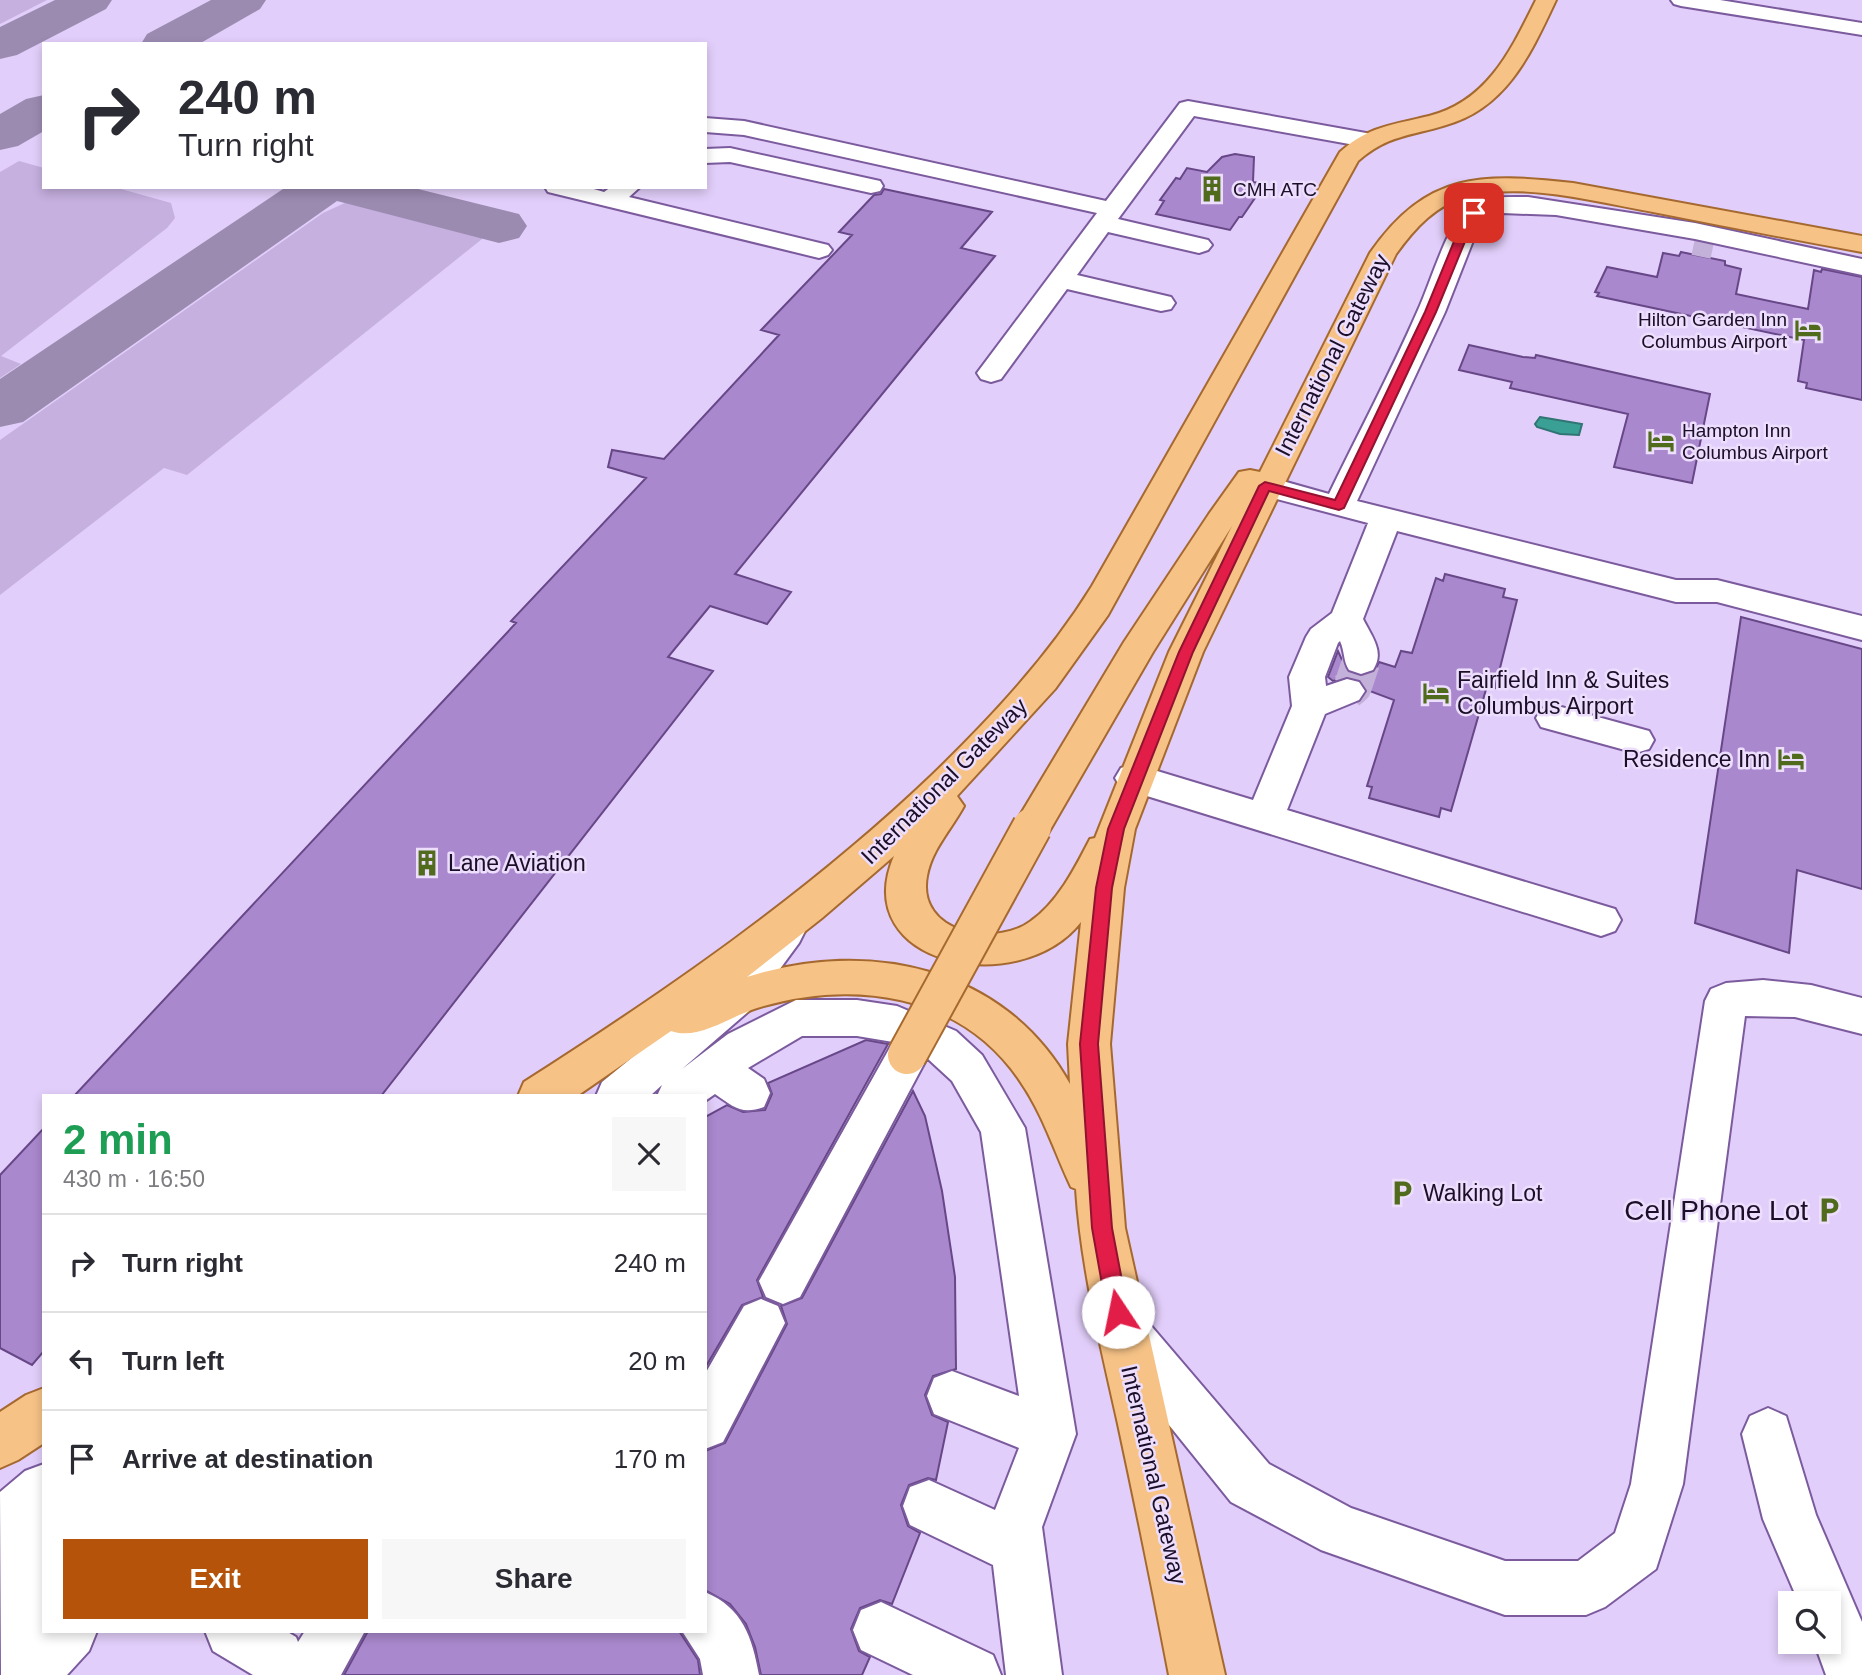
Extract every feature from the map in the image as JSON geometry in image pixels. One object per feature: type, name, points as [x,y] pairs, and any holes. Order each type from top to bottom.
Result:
[{"type":"main road","name":"International Gateway","points":[[543,1094],[718,977],[793,921],[919,812],[1039,686],[1091,615],[1347,159],[1366,140],[1395,129],[1441,120],[1482,102],[1509,73],[1546,0]]},
{"type":"main road","name":"International Gateway","points":[[1194,1667],[1102,1228],[1089,1044],[1104,888],[1116,829],[1186,652],[1265,486],[1393,237],[1417,210],[1443,196],[1464,189],[1494,185],[1532,186],[1573,190],[1862,244]]},
{"type":"main road","points":[[907,1055],[1032,827],[1120,679],[1219,521],[1310,397]]},
{"type":"main road","points":[[1039,686],[939,814],[917,850],[907,876],[906,901],[911,915],[922,928],[940,939],[969,949],[999,950],[1035,939],[1059,919],[1082,888],[1116,829]]},
{"type":"main road","points":[[614,1048],[734,999],[802,981],[866,978],[928,988],[961,1001],[984,1014],[1021,1048],[1049,1091],[1077,1148],[1092,1185],[1102,1228]]},
{"type":"main road","points":[[0,1442],[42,1414]]},
{"type":"lane","points":[[1681,0],[1862,29]]},
{"type":"lane","points":[[991,373],[1188,107],[1366,140]]},
{"type":"lane","points":[[707,124],[757,131],[1105,216],[1199,245]]},
{"type":"lane","points":[[707,156],[730,155],[871,186]]},
{"type":"lane","points":[[571,189],[618,193],[819,250]]},
{"type":"lane","points":[[1339,506],[1431,312],[1468,222],[1474,213],[1486,207],[1508,205],[1561,209],[1644,222],[1862,267]]},
{"type":"lane","points":[[1644,222],[1648,231],[1752,255],[1769,254],[1772,247]]},
{"type":"lane","points":[[1059,279],[1161,303]]},
{"type":"lane","points":[[1265,486],[1676,591],[1717,592],[1862,628]]},
{"type":"lane","points":[[1265,818],[1310,706],[1307,677],[1323,637],[1346,619],[1387,517]]},
{"type":"lane","points":[[1310,706],[1354,677],[1362,651],[1346,619]]},
{"type":"lane","points":[[1554,718],[1636,740]]},
{"type":"lane","points":[[1134,778],[1601,920]]},
{"type":"lane","points":[[620,1094],[734,999],[793,921]]},
{"type":"lane","points":[[1121,1326],[1250,1483],[1340,1531],[1505,1588],[1586,1588],[1637,1550],[1657,1483],[1727,1001],[1762,995],[1817,1002],[1862,1016]]},
{"type":"lane","points":[[714,1086],[743,1047],[796,1018],[857,1018],[897,1024],[941,1044],[967,1068],[1003,1128],[1050,1434],[1015,1527],[1034,1675]]},
{"type":"lane","points":[[707,1420],[907,1055]]},
{"type":"lane","points":[[952,1396],[1050,1434]]},
{"type":"lane","points":[[1768,1434],[1790,1519],[1821,1591]]},
{"type":"lane","points":[[0,1526],[42,1492]]},
{"type":"lane","points":[[0,1548],[42,1503]]},
{"type":"lane","points":[[929,1506],[1018,1549]]},
{"type":"lane","points":[[0,1581],[42,1534]]},
{"type":"lane","points":[[0,1614],[42,1566]]},
{"type":"lane","points":[[0,1645],[42,1596]]},
{"type":"lane","points":[[707,1623],[726,1647],[732,1675]]},
{"type":"lane","points":[[881,1630],[973,1675]]},
{"type":"lane","points":[[29,1675],[67,1633]]},
{"type":"lane","points":[[1841,1640],[1854,1675]]},
{"type":"shaded area","points":[[0,0],[47,0],[0,24]]},
{"type":"shaded area","points":[[19,161],[42,167],[42,189],[121,189],[171,203],[175,218],[167,228],[1,356],[21,364],[0,378],[0,172]]},
{"type":"shaded area","points":[[347,202],[364,202],[485,232],[487,235],[187,475],[164,468],[0,595],[0,440],[323,213]]},
{"type":"shaded area","points":[[1540,417],[1582,424],[1579,435],[1560,434],[1537,427],[1535,424]]},
{"type":"building","name":"CMH ATC","points":[[1235,154],[1254,157],[1253,182],[1260,183],[1253,194],[1257,195],[1230,230],[1156,214],[1164,201],[1160,200],[1187,168],[1207,172],[1222,157]]},
{"type":"building","name":"Lane Aviation","points":[[884,189],[992,212],[961,248],[995,256],[735,574],[791,592],[767,624],[710,606],[668,657],[713,671],[383,1094],[76,1094],[516,623],[511,621],[646,478],[608,467],[612,450],[664,459],[779,335],[761,330],[852,235],[839,232],[874,195],[881,194]]},
{"type":"building","name":"Hilton Garden Inn Columbus Airport","points":[[1681,252],[1725,261],[1725,265],[1741,269],[1736,294],[1808,309],[1814,270],[1821,272],[1822,269],[1862,277],[1862,400],[1806,388],[1807,383],[1798,381],[1804,340],[1597,296],[1599,293],[1595,292],[1607,267],[1657,277],[1663,253],[1679,256]]},
{"type":"building","name":"Hampton Inn Columbus Airport","points":[[1469,345],[1523,357],[1535,358],[1536,355],[1710,394],[1692,483],[1614,467],[1628,414],[1510,388],[1512,382],[1459,370]]},
{"type":"building","name":"Fairfield Inn & Suites Columbus Airport","points":[[1445,574],[1505,589],[1503,597],[1517,600],[1495,688],[1487,686],[1451,811],[1441,808],[1439,817],[1369,798],[1372,787],[1367,786],[1394,700],[1367,690],[1360,679],[1346,677],[1333,681],[1328,677],[1338,651],[1347,671],[1360,676],[1374,672],[1379,662],[1395,667],[1401,651],[1412,653],[1436,578],[1443,581]]},
{"type":"building","name":"Residence Inn","points":[[1741,617],[1862,649],[1862,889],[1797,870],[1789,953],[1695,923]]},
{"type":"building","points":[[866,1040],[888,1044],[757,1280],[763,1297],[742,1305],[707,1365],[707,1116],[727,1105],[743,1112],[765,1110],[772,1094],[768,1083]]},
{"type":"building","points":[[913,1091],[925,1116],[942,1191],[955,1277],[956,1369],[933,1376],[925,1395],[932,1415],[948,1422],[936,1480],[928,1478],[909,1485],[901,1505],[908,1526],[920,1533],[892,1604],[880,1600],[860,1608],[851,1629],[859,1651],[870,1657],[862,1675],[761,1675],[755,1647],[746,1624],[730,1604],[707,1591],[707,1450],[725,1443],[787,1324],[781,1306],[802,1298]]},
{"type":"building","points":[[42,1130],[42,1353],[32,1365],[0,1348],[0,1175]]},
{"type":"building","points":[[367,1633],[680,1633],[698,1660],[700,1675],[344,1675]]},
{"type":"taxiway","points":[[0,45],[90,0]]},
{"type":"taxiway","points":[[168,42],[244,0]]},
{"type":"taxiway","points":[[0,135],[42,111]]},
{"type":"taxiway","points":[[0,408],[319,189]]},
{"type":"taxiway","points":[[353,189],[499,226]]},
{"type":"tunnel","points":[[1694,243],[1713,247]]},
{"type":"tunnel","points":[[1347,691],[1353,686],[1361,662]]},
{"type":"place","name":"CMH ATC","points":[[1212,189]]},
{"type":"place","name":"Hilton Garden Inn Columbus Airport","points":[[1808,330]]},
{"type":"place","name":"Hampton Inn Columbus Airport","points":[[1661,441]]},
{"type":"place","name":"Fairfield Inn & Suites Columbus Airport","points":[[1436,693]]},
{"type":"place","name":"Residence Inn","points":[[1791,759]]},
{"type":"place","name":"Lane Aviation","points":[[427,863]]},
{"type":"place","name":"Walking Lot","points":[[1402,1193]]},
{"type":"place","name":"Cell Phone Lot","points":[[1829,1210]]},
{"type":"route","points":[[1118,1312],[1102,1228],[1089,1044],[1104,888],[1116,829],[1186,652],[1265,486],[1339,506],[1431,312],[1474,213]]}]
